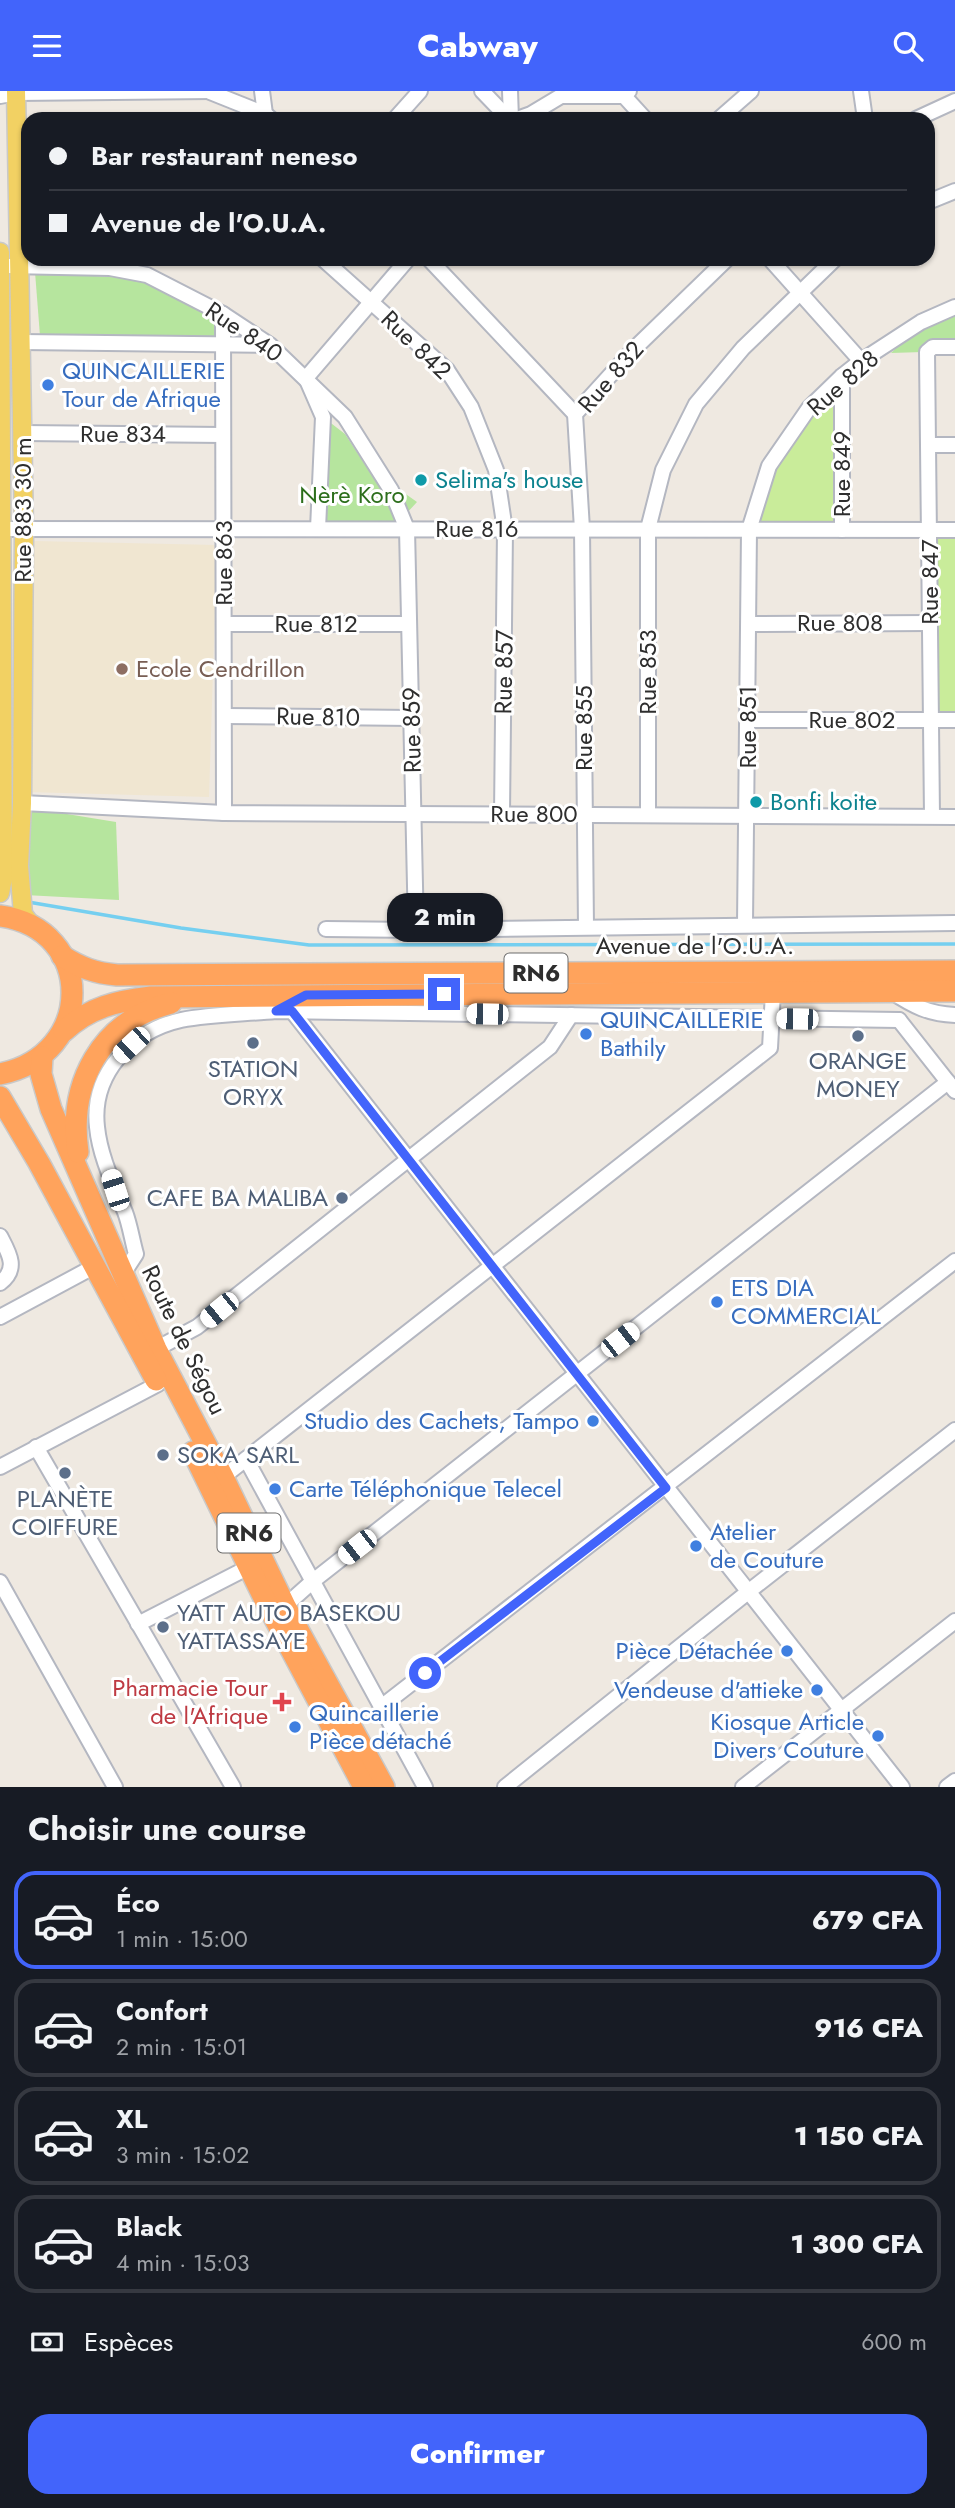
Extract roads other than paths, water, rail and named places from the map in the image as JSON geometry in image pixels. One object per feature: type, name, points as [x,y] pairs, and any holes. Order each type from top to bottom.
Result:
[{"type":"highway","points":[[0,916],[32,926],[49,939],[62,956],[72,985],[72,1001],[64,1031],[42,1057],[23,1069],[0,1074]]},
{"type":"highway","name":"Avenue de l'O.U.A.","points":[[62,956],[80,968],[117,975],[955,971]]},
{"type":"highway","name":"Avenue de l'O.U.A.","points":[[64,1031],[86,1013],[112,1003],[151,997],[202,995],[299,1003],[773,992],[955,991]]},
{"type":"highway","name":"RN6","points":[[89,1195],[75,1127],[82,1084],[108,1040],[131,1020],[152,1008],[202,995]]},
{"type":"highway","name":"Route de Ségou","points":[[42,1057],[41,1074],[51,1109],[156,1349],[285,1606],[384,1787]]},
{"type":"highway","name":"Route de Ségou","points":[[0,1097],[158,1384],[364,1787]]},
{"type":"main road","name":"Rue 883 30 m","points":[[11,93],[21,156]]},
{"type":"main road","name":"Rue 883 30 m","points":[[21,233],[24,560],[20,893],[23,914],[32,926]]},
{"type":"main road","points":[[0,252],[3,561],[3,878],[0,893]]},
{"type":"street","points":[[11,93],[211,91],[257,112]]},
{"type":"street","points":[[262,91],[267,112]]},
{"type":"street","points":[[401,112],[420,91]]},
{"type":"street","points":[[482,91],[503,112]]},
{"type":"street","points":[[510,91],[510,112]]},
{"type":"street","points":[[727,112],[751,91]]},
{"type":"street","points":[[861,91],[863,112]]},
{"type":"street","points":[[534,112],[561,96],[600,94],[627,94],[640,112]]},
{"type":"street","points":[[931,112],[955,101]]},
{"type":"street","points":[[935,199],[955,191]]},
{"type":"street","name":"Rue 840","points":[[0,266],[110,268],[147,275],[223,314],[270,345],[345,417],[391,490],[407,529]]},
{"type":"street","name":"Rue 842","points":[[331,266],[447,370],[471,407],[496,470],[505,530]]},
{"type":"street","points":[[318,529],[323,417],[306,377],[402,266]]},
{"type":"street","points":[[436,266],[575,414]]},
{"type":"street","name":"Rue 832","points":[[582,530],[575,414],[635,348],[720,266]]},
{"type":"street","points":[[776,266],[862,361]]},
{"type":"street","name":"Rue 853","points":[[648,815],[648,530],[663,470],[696,404],[743,348],[827,266]]},
{"type":"street","name":"Rue 828","points":[[749,530],[769,466],[809,408],[862,361],[921,322],[955,307]]},
{"type":"street","name":"Rue 863","points":[[223,314],[224,813]]},
{"type":"street","points":[[21,342],[270,345]]},
{"type":"street","name":"Rue 847","points":[[932,816],[927,352],[930,348],[955,347]]},
{"type":"street","name":"Rue 849","points":[[842,376],[842,530]]},
{"type":"street","name":"Rue 834","points":[[22,433],[223,435]]},
{"type":"street","points":[[929,445],[955,445]]},
{"type":"street","name":"Rue 816","points":[[1,529],[955,530]]},
{"type":"street","name":"Rue 859","points":[[407,529],[416,930]]},
{"type":"street","name":"Rue 857","points":[[502,814],[505,530]]},
{"type":"street","name":"Rue 855","points":[[582,530],[586,927]]},
{"type":"street","name":"Rue 851","points":[[745,924],[749,530]]},
{"type":"street","points":[[3,561],[24,560]]},
{"type":"street","name":"Rue 808","points":[[749,624],[930,623]]},
{"type":"street","name":"Rue 812","points":[[224,624],[409,624]]},
{"type":"street","name":"Rue 810","points":[[224,716],[412,718]]},
{"type":"street","name":"Rue 802","points":[[748,720],[955,720]]},
{"type":"street","name":"Rue 800","points":[[22,803],[224,813],[955,817]]},
{"type":"street","name":"Avenue de l'O.U.A.","points":[[326,929],[955,923]]},
{"type":"street","points":[[223,1478],[770,1048],[773,992]]},
{"type":"street","points":[[891,992],[928,1013],[955,1015]]},
{"type":"street","points":[[285,1606],[313,1581],[577,1374],[951,1086],[899,1020],[932,992]]},
{"type":"street","points":[[276,1011],[299,1003],[408,1160],[902,1787]]},
{"type":"street","name":"Avenue de l'O.U.A.","points":[[123,1274],[135,1254],[126,1215],[101,1149],[96,1107],[103,1080],[112,1063],[144,1035],[180,1020],[276,1011],[299,1003],[571,1015],[899,1020]]},
{"type":"street","points":[[156,1349],[198,1327],[550,1047],[571,1015]]},
{"type":"street","points":[[0,1236],[12,1268],[9,1276],[0,1283]]},
{"type":"street","points":[[382,1707],[955,1261]]},
{"type":"street","points":[[0,1317],[95,1266]]},
{"type":"street","points":[[0,1467],[158,1384]]},
{"type":"street","points":[[505,1787],[955,1430]]},
{"type":"street","points":[[36,1447],[233,1787]]},
{"type":"street","points":[[246,1459],[425,1787]]},
{"type":"street","points":[[138,1624],[250,1567]]},
{"type":"street","points":[[0,1582],[115,1787]]},
{"type":"street","points":[[743,1787],[955,1621]]},
{"type":"street","points":[[947,1787],[955,1781]]},
{"type":"waterway","points":[[28,902],[181,928],[309,945],[955,944]]},
{"type":"place","name":"QUINCAILLERIE Tour de Afrique","points":[[48,385]]},
{"type":"place","name":"Selima's house","points":[[421,480]]},
{"type":"place","name":"Ecole Cendrillon","points":[[122,669]]},
{"type":"place","name":"Bonfi koite","points":[[756,802]]},
{"type":"place","name":"QUINCAILLERIE Bathily","points":[[586,1034]]},
{"type":"place","name":"ORANGE MONEY","points":[[858,1036]]},
{"type":"place","name":"STATION ORYX","points":[[253,1043]]},
{"type":"place","name":"CAFE BA MALIBA","points":[[342,1198]]},
{"type":"place","name":"ETS DIA COMMERCIAL","points":[[717,1302]]},
{"type":"place","name":"Studio des Cachets, Tampo","points":[[593,1421]]},
{"type":"place","name":"SOKA SARL","points":[[163,1455]]},
{"type":"place","name":"PLANÈTE COIFFURE","points":[[65,1473]]},
{"type":"place","name":"Carte Téléphonique Telecel","points":[[275,1489]]},
{"type":"place","name":"Atelier de Couture","points":[[696,1546]]},
{"type":"place","name":"YATT AUTO BASEKOU YATTASSAYE","points":[[163,1627]]},
{"type":"place","name":"Pièce Détachée","points":[[787,1651]]},
{"type":"place","name":"Vendeuse d'attieke","points":[[817,1690]]},
{"type":"place","name":"Pharmacie Tour de l'Afrique","points":[[282,1702]]},
{"type":"place","name":"Quincaillerie Pièce détaché","points":[[295,1727]]},
{"type":"place","name":"Kiosque Article Divers Couture","points":[[878,1736]]},
{"type":"park label","name":"Nèrè Koro","points":[[352,495]]}]
